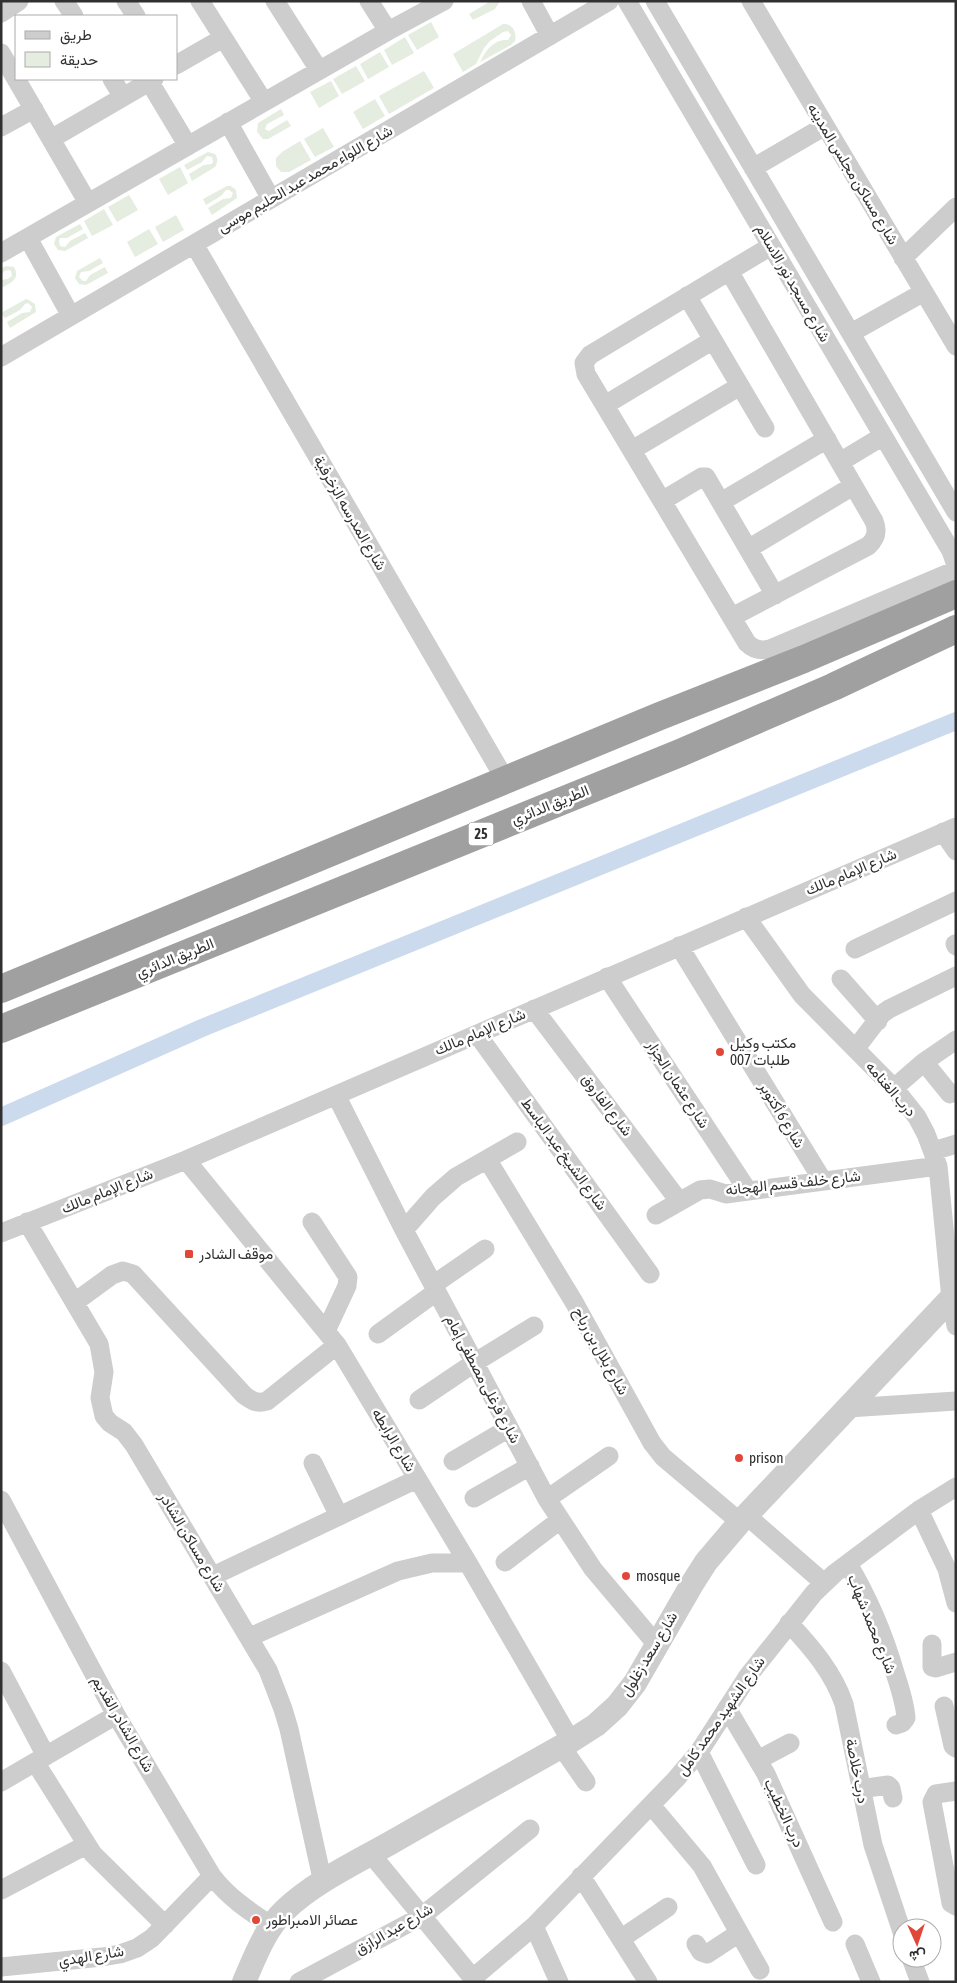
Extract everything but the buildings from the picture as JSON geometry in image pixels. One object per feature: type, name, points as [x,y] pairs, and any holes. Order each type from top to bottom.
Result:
[{"type":"highway","points":[[1,989],[660,716],[804,659],[955,583]]},
{"type":"highway","name":"الطريق الدائري","points":[[1,1029],[680,753],[833,687],[956,629]]},
{"type":"highway","points":[[660,716],[658,724],[661,739],[672,750],[680,753]]},
{"type":"highway","points":[[589,746],[597,747],[610,758],[612,766],[608,782]]},
{"type":"street","points":[[1,12],[19,1]]},
{"type":"street","points":[[64,1],[73,15]]},
{"type":"street","points":[[126,1],[135,15]]},
{"type":"street","points":[[200,1],[264,102]]},
{"type":"street","points":[[275,1],[319,70]]},
{"type":"street","points":[[369,1],[388,31]]},
{"type":"street","points":[[1,253],[319,70],[444,1]]},
{"type":"street","points":[[531,1],[550,36]]},
{"type":"street","name":"شارع اللواء محمد عبد الحليم موسى","points":[[1,357],[609,1]]},
{"type":"street","name":"شارع مسجد نور الاسلام","points":[[627,1],[951,551],[956,565]]},
{"type":"street","name":"شارع مسجد نور الاسلام","points":[[655,1],[851,334],[951,493],[956,512]]},
{"type":"street","name":"شارع مساكن مجلس المدينه","points":[[751,1],[955,344]]},
{"type":"street","points":[[178,65],[223,38]]},
{"type":"street","points":[[1,53],[15,77]]},
{"type":"street","points":[[17,80],[88,203]]},
{"type":"street","points":[[113,80],[123,97]]},
{"type":"street","points":[[51,139],[152,80],[188,146]]},
{"type":"street","points":[[1,127],[34,109]]},
{"type":"street","points":[[228,122],[271,199]]},
{"type":"street","points":[[753,168],[825,126]]},
{"type":"street","points":[[904,258],[956,207]]},
{"type":"street","points":[[28,238],[71,316]]},
{"type":"street","name":"شارع المدرسه الزخرفية","points":[[194,244],[506,781]]},
{"type":"street","points":[[771,246],[586,359],[584,369],[747,643],[752,648],[764,650],[955,583]]},
{"type":"street","points":[[729,271],[876,526],[876,532],[868,546],[732,617]]},
{"type":"street","points":[[851,334],[924,292]]},
{"type":"street","points":[[687,296],[765,428]]},
{"type":"street","points":[[606,405],[713,340]]},
{"type":"street","points":[[632,450],[740,386]]},
{"type":"street","points":[[840,462],[883,436]]},
{"type":"street","points":[[721,502],[826,439]]},
{"type":"street","points":[[662,501],[703,477],[707,479],[775,595]]},
{"type":"street","points":[[748,549],[854,486]]},
{"type":"street","points":[[950,829],[956,852]]},
{"type":"street","name":"شارع الإمام مالك","points":[[1,1233],[186,1160],[950,829]]},
{"type":"street","points":[[855,949],[956,901]]},
{"type":"street","name":"درب الغنامه","points":[[746,917],[802,995],[894,1088],[917,1117],[935,1158],[956,1326]]},
{"type":"street","name":"شارع 6 أكتوبر","points":[[679,946],[823,1181]]},
{"type":"street","points":[[856,1048],[882,1014],[898,1004],[956,976]]},
{"type":"street","name":"شارع عثمان الجزار","points":[[607,977],[748,1191]]},
{"type":"street","points":[[841,979],[878,1020]]},
{"type":"street","name":"شارع الفاروق","points":[[534,1009],[679,1201]]},
{"type":"street","name":"شارع الشيخ عبد الباسط","points":[[477,1034],[650,1274]]},
{"type":"street","points":[[894,1088],[924,1062],[956,1040]]},
{"type":"street","points":[[924,1062],[950,1094]]},
{"type":"street","name":"شارع فرغلى مصطفى إمام","points":[[336,1094],[404,1230],[547,1499],[593,1569],[657,1645]]},
{"type":"street","points":[[404,1230],[444,1186],[456,1177],[517,1142]]},
{"type":"street","name":"شارع خلف قسم الهجانه","points":[[656,1216],[695,1192],[705,1189],[726,1194],[823,1181],[935,1158],[956,1144]]},
{"type":"street","name":"شارع بلال بن رباح","points":[[487,1159],[574,1302],[652,1443],[663,1456],[824,1583]]},
{"type":"street","name":"شارع الرابطه","points":[[186,1160],[332,1338],[468,1563],[586,1782]]},
{"type":"street","name":"شارع مساكن الشادر","points":[[27,1222],[95,1336],[101,1353],[104,1372],[100,1398],[104,1416],[110,1423],[124,1432],[134,1446],[268,1670],[283,1709],[323,1883]]},
{"type":"street","points":[[75,1302],[112,1275],[123,1271],[133,1274],[244,1395],[252,1401],[260,1403],[266,1401],[332,1338],[347,1286],[348,1278],[312,1222]]},
{"type":"street","points":[[378,1334],[485,1249]]},
{"type":"street","name":"شارع سعد زغلول","points":[[244,1982],[264,1938],[285,1910],[323,1883],[371,1854],[596,1726],[617,1706],[635,1684],[706,1562],[743,1519],[953,1296]]},
{"type":"street","points":[[419,1400],[534,1326]]},
{"type":"street","points":[[848,1408],[956,1401]]},
{"type":"street","points":[[453,1461],[509,1428]]},
{"type":"street","points":[[547,1499],[609,1456]]},
{"type":"street","points":[[313,1464],[339,1516]]},
{"type":"street","points":[[474,1498],[530,1466]]},
{"type":"street","points":[[213,1576],[417,1479]]},
{"type":"street","name":"شارع الشهيد محمد كامل","points":[[474,1980],[534,1926],[651,1805],[699,1752],[748,1676],[789,1623],[824,1583],[919,1510],[956,1487]]},
{"type":"street","name":"شارع الشادر القديم","points":[[1,1500],[116,1715],[212,1876],[229,1897],[272,1926]]},
{"type":"street","points":[[919,1510],[947,1568],[956,1603]]},
{"type":"street","points":[[505,1562],[560,1520]]},
{"type":"street","points":[[250,1637],[398,1571],[432,1563],[468,1563]]},
{"type":"street","name":"شارع محمد شهاب","points":[[848,1564],[870,1611],[895,1682]]},
{"type":"street","name":"شارع محمد شهاب","points":[[848,1564],[864,1592],[878,1623],[897,1679],[906,1718],[896,1725]]},
{"type":"street","name":"درب خلاصة","points":[[789,1623],[814,1650],[838,1687],[844,1704],[873,1845],[897,1918]]},
{"type":"street","points":[[932,1644],[932,1667],[936,1668],[956,1662]]},
{"type":"street","points":[[1,1672],[41,1759],[86,1845],[165,1925]]},
{"type":"street","points":[[944,1706],[953,1746],[956,1748]]},
{"type":"street","name":"درب الخطيب","points":[[726,1708],[774,1790],[833,1922]]},
{"type":"street","points":[[1,1782],[116,1715]]},
{"type":"street","points":[[758,1760],[790,1744]]},
{"type":"street","points":[[699,1752],[756,1865]]},
{"type":"street","points":[[860,1789],[888,1785],[891,1788],[893,1798]]},
{"type":"street","points":[[956,1791],[936,1794],[932,1802],[951,1903],[956,1906]]},
{"type":"street","points":[[651,1805],[702,1866],[760,1970]]},
{"type":"street","name":"شارع عبد الرازق","points":[[299,1982],[422,1916],[530,1829]]},
{"type":"street","points":[[1,1890],[86,1845]]},
{"type":"street","points":[[371,1854],[474,1980]]},
{"type":"street","name":"شارع الهدي","points":[[1,1967],[120,1954],[137,1948],[152,1938],[212,1876]]},
{"type":"street","points":[[581,1876],[622,1938],[648,1982]]},
{"type":"street","points":[[622,1938],[668,1907]]},
{"type":"street","points":[[534,1926],[559,1982]]},
{"type":"street","points":[[696,1944],[701,1952],[707,1954],[739,1933]]},
{"type":"street","points":[[855,1944],[871,1982]]},
{"type":"street","points":[[915,1968],[920,1982]]},
{"type":"green space","points":[[491,1],[500,1],[495,9],[473,20],[469,14]]},
{"type":"green space","points":[[431,22],[439,37],[417,50],[408,35]]},
{"type":"green space","points":[[503,24],[509,25],[513,29],[515,41],[480,62],[491,46],[499,41],[508,40],[511,35],[508,31],[503,32],[484,48],[476,64],[463,72],[453,54]]},
{"type":"green space","points":[[405,37],[414,53],[392,65],[384,50]]},
{"type":"green space","points":[[380,52],[389,67],[368,79],[360,64]]},
{"type":"green space","points":[[356,66],[365,81],[342,94],[333,79]]},
{"type":"green space","points":[[424,71],[434,88],[389,114],[379,96]]},
{"type":"green space","points":[[331,81],[339,96],[319,108],[310,92]]},
{"type":"green space","points":[[375,99],[385,116],[363,129],[353,112]]},
{"type":"green space","points":[[281,109],[284,115],[267,124],[265,129],[269,131],[287,120],[291,126],[268,139],[263,139],[257,132],[258,123]]},
{"type":"green space","points":[[323,128],[334,147],[315,157],[304,139]]},
{"type":"green space","points":[[300,141],[311,160],[289,172],[281,172],[276,166],[276,158]]},
{"type":"green space","points":[[208,152],[216,156],[217,163],[215,167],[192,181],[189,174],[204,165],[212,164],[212,157],[207,156],[202,162],[187,170],[184,165]]},
{"type":"green space","points":[[180,167],[188,183],[168,195],[159,179]]},
{"type":"green space","points":[[227,186],[231,186],[236,190],[237,198],[212,215],[208,208],[223,199],[231,198],[233,193],[226,190],[221,196],[206,205],[203,199]]},
{"type":"green space","points":[[129,195],[138,210],[117,222],[108,207]]},
{"type":"green space","points":[[104,209],[113,225],[92,236],[84,221]]},
{"type":"green space","points":[[176,215],[184,230],[163,242],[155,227]]},
{"type":"green space","points":[[80,224],[83,229],[67,238],[60,238],[60,246],[65,247],[70,241],[85,233],[88,238],[65,251],[58,250],[54,244],[56,237]]},
{"type":"green space","points":[[149,229],[158,244],[135,257],[127,242]]},
{"type":"green space","points":[[100,258],[103,263],[89,271],[81,272],[79,277],[86,281],[90,275],[105,267],[108,273],[86,285],[79,284],[75,278],[77,271]]},
{"type":"green space","points":[[7,266],[14,267],[16,275],[14,280],[1,288],[1,280],[12,276],[9,270],[4,271],[1,276],[1,268]]},
{"type":"green space","points":[[26,299],[35,304],[36,312],[10,328],[7,322],[22,313],[30,312],[32,307],[28,303],[25,304],[20,310],[5,318],[1,313]]},
{"type":"waterway","points":[[1,1117],[202,1028],[956,721]]},
{"type":"place","name":"مكتب وكيل طلبات 007","points":[[720,1052]]},
{"type":"place","name":"موقف الشادر","points":[[189,1254]]},
{"type":"place","name":"prison","points":[[739,1458]]},
{"type":"place","name":"mosque","points":[[626,1576]]},
{"type":"place","name":"عصائر الامبراطور","points":[[256,1920]]}]
